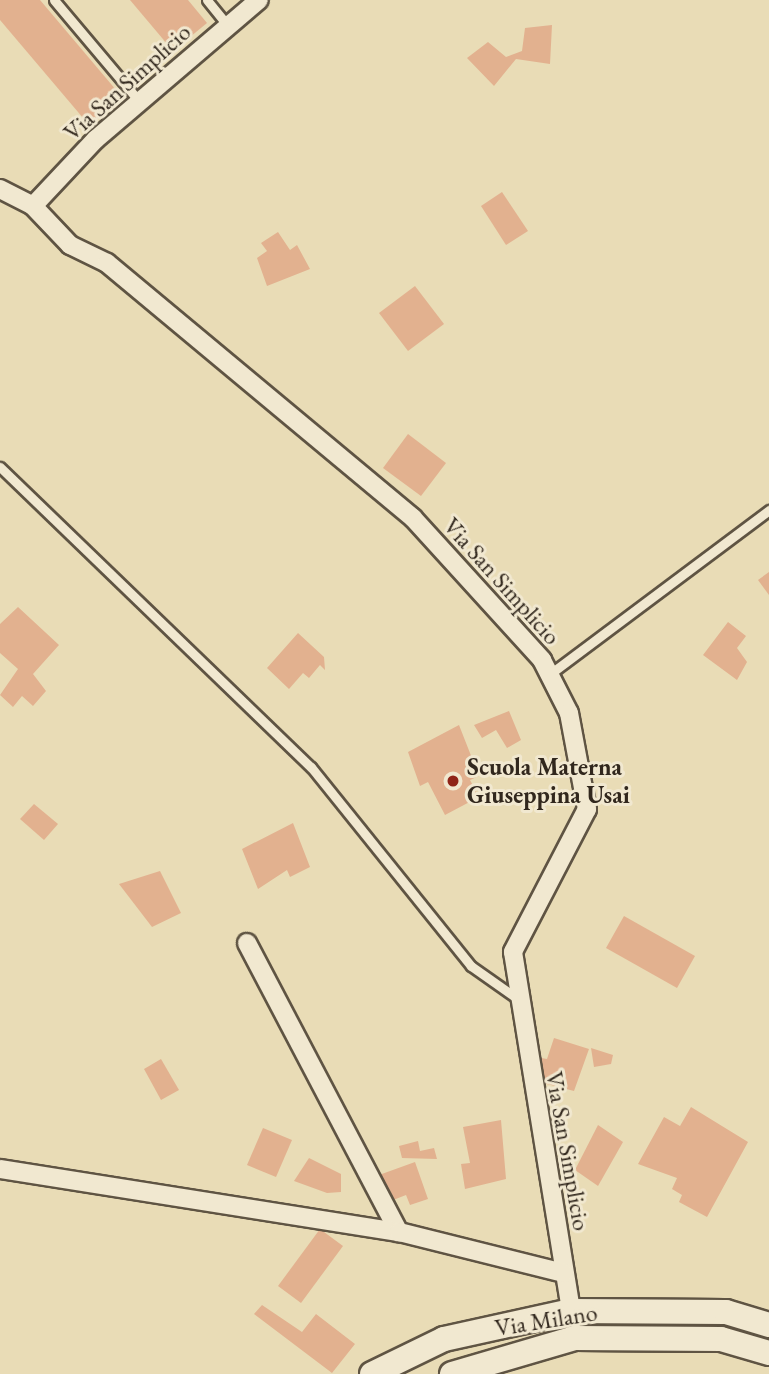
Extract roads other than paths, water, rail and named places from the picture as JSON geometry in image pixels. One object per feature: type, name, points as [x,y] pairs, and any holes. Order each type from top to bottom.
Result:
[{"type":"main road","name":"Via Milano","points":[[372,1374],[444,1339],[571,1311],[726,1312],[769,1325]]},
{"type":"main road","name":"Via Milano","points":[[453,1374],[575,1338],[721,1339],[769,1353]]},
{"type":"street","name":"Via San Simplicio","points":[[33,206],[140,102],[259,0]]},
{"type":"street","name":"Via San Simplicio","points":[[0,189],[33,206],[70,245],[107,263],[413,518],[550,674],[569,713],[587,809],[513,952],[518,999],[571,1311]]},
{"type":"street","points":[[247,943],[399,1232]]},
{"type":"street","points":[[0,1169],[399,1232],[564,1273]]},
{"type":"lane","points":[[54,0],[140,102]]},
{"type":"lane","points":[[207,0],[228,26]]},
{"type":"lane","points":[[0,467],[312,767],[471,966],[518,999]]},
{"type":"lane","points":[[550,674],[769,510]]},
{"type":"place","name":"Scuola Materna Giuseppina Usai","points":[[453,781]]}]
